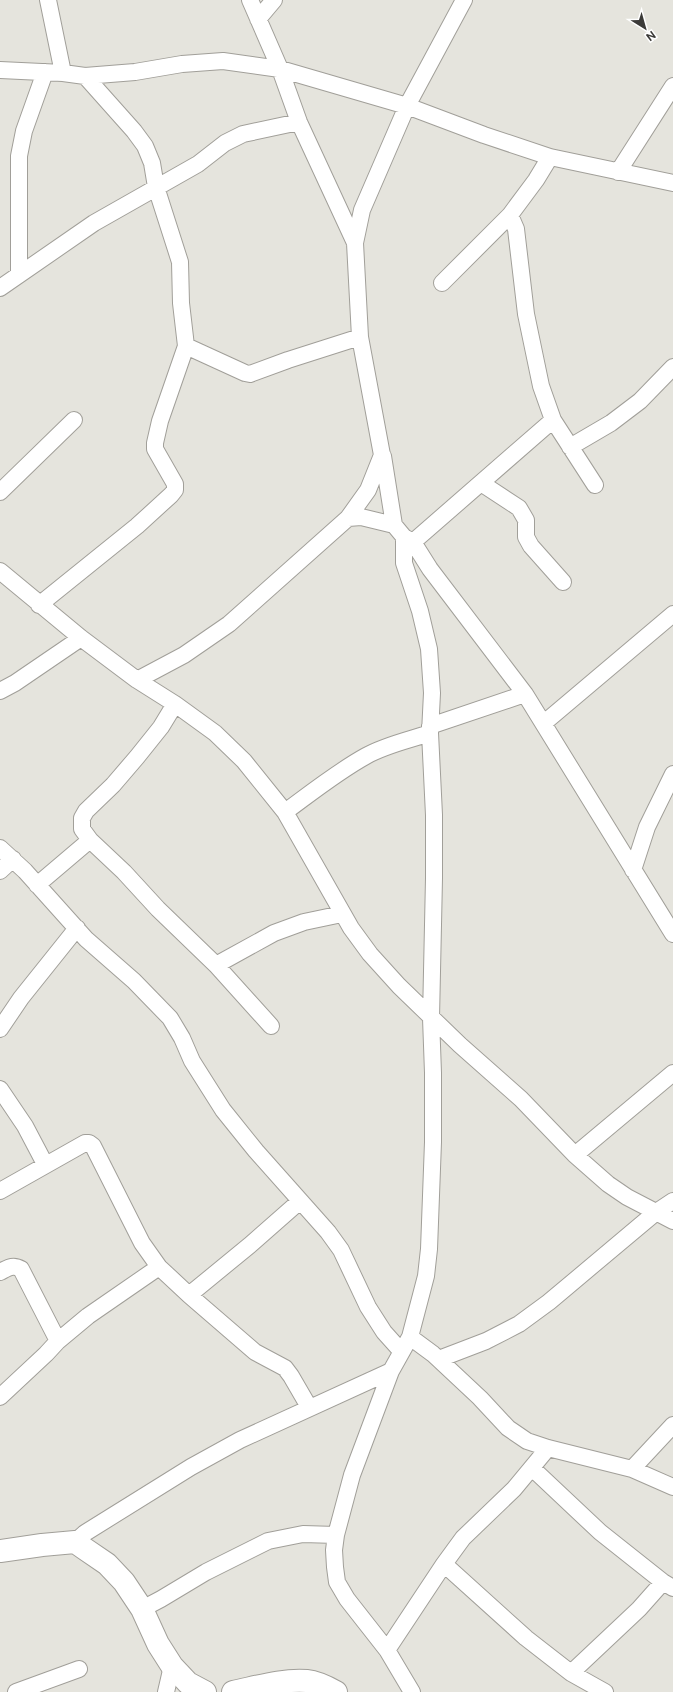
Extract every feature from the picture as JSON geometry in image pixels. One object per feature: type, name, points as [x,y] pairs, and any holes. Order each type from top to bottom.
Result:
[{"type":"street","points":[[48,0],[62,73]]},
{"type":"street","points":[[250,0],[280,69],[299,122],[355,243]]},
{"type":"street","points":[[258,19],[274,0]]},
{"type":"street","points":[[412,1692],[387,1650],[348,1599],[337,1582],[334,1567],[336,1535],[352,1475],[391,1371],[410,1337],[426,1276],[429,1249],[433,1142],[431,1018],[434,815],[430,730],[432,693],[429,650],[420,611],[404,563],[404,535],[382,455],[360,337],[355,243],[362,210],[407,106],[464,0]]},
{"type":"street","points":[[0,70],[62,73],[85,76],[135,72],[182,64],[223,61],[280,69],[407,106],[484,136],[550,158],[673,183]]},
{"type":"street","points":[[19,274],[19,156],[24,131],[45,72]]},
{"type":"street","points":[[39,604],[137,526],[175,490],[175,484],[155,449],[155,443],[160,422],[186,346],[180,262],[156,187],[152,163],[145,146],[134,131],[85,76]]},
{"type":"street","points":[[618,172],[673,86]]},
{"type":"street","points":[[0,288],[94,223],[198,164],[225,143],[243,134],[299,122]]},
{"type":"street","points":[[442,284],[510,215],[550,158]]},
{"type":"street","points":[[510,215],[516,229],[526,314],[542,386],[553,420],[595,485]]},
{"type":"street","points":[[186,346],[250,374],[360,337]]},
{"type":"street","points":[[570,447],[611,423],[640,401],[673,366]]},
{"type":"street","points":[[0,492],[74,420]]},
{"type":"street","points":[[404,535],[481,482],[553,420]]},
{"type":"street","points":[[137,680],[184,655],[229,624],[348,518],[368,490],[382,455]]},
{"type":"street","points":[[481,482],[519,508],[526,520],[526,537],[531,546],[563,582]]},
{"type":"street","points":[[348,518],[361,517],[404,535],[525,694],[673,934]]},
{"type":"street","points":[[0,571],[81,638],[137,680],[175,704],[215,733],[239,756],[285,812],[342,914],[370,954],[399,986],[460,1045],[521,1099],[575,1155],[608,1184],[655,1213],[673,1221]]},
{"type":"street","points":[[544,723],[673,614]]},
{"type":"street","points":[[0,691],[15,684],[81,638]]},
{"type":"street","points":[[285,812],[328,780],[367,755],[525,694]]},
{"type":"street","points":[[175,704],[162,727],[142,751],[86,811],[82,818],[82,829],[90,840],[124,872],[158,909],[216,965],[271,1026]]},
{"type":"street","points":[[633,870],[647,827],[673,774]]},
{"type":"street","points":[[38,885],[90,840]]},
{"type":"street","points":[[0,848],[38,885],[86,939],[134,981],[170,1018],[182,1038],[192,1061],[223,1110],[256,1151],[328,1232],[341,1250],[368,1306],[384,1332],[401,1351]]},
{"type":"street","points":[[0,871],[12,859]]},
{"type":"street","points":[[216,965],[274,933],[304,922],[342,914]]},
{"type":"street","points":[[0,1029],[35,981],[77,928]]},
{"type":"street","points":[[575,1155],[673,1073]]},
{"type":"street","points":[[0,1089],[24,1126],[45,1164]]},
{"type":"street","points":[[0,1191],[45,1164],[85,1143],[89,1143],[93,1146],[142,1242],[159,1267],[255,1352],[285,1368],[309,1407]]},
{"type":"street","points":[[189,1295],[250,1245],[300,1201]]},
{"type":"street","points":[[439,1359],[486,1341],[520,1324],[549,1302],[655,1213],[673,1201]]},
{"type":"street","points":[[0,1272],[9,1267],[16,1266],[21,1269],[58,1341]]},
{"type":"street","points":[[0,1397],[32,1368],[58,1341],[88,1316],[159,1267]]},
{"type":"street","points":[[410,1337],[439,1359],[480,1398],[508,1428],[527,1441],[548,1448],[632,1469],[673,1487]]},
{"type":"street","points":[[0,1551],[75,1542],[86,1533],[191,1466],[240,1440],[309,1407],[391,1371]]},
{"type":"street","points":[[632,1469],[673,1425]]},
{"type":"street","points":[[387,1650],[463,1538],[514,1489],[548,1448]]},
{"type":"street","points":[[532,1468],[600,1532],[668,1585],[639,1609],[571,1673]]},
{"type":"street","points":[[142,1609],[224,1563],[268,1541],[303,1534],[336,1535]]},
{"type":"street","points":[[75,1542],[107,1564],[124,1582],[142,1609],[158,1644],[172,1666],[188,1683],[206,1692]]},
{"type":"street","points":[[444,1564],[526,1638],[571,1673],[605,1692]]},
{"type":"street","points":[[166,1692],[172,1666]]},
{"type":"street","points":[[16,1692],[80,1669]]},
{"type":"street","points":[[233,1692],[290,1682],[308,1681],[325,1686],[336,1692]]}]
